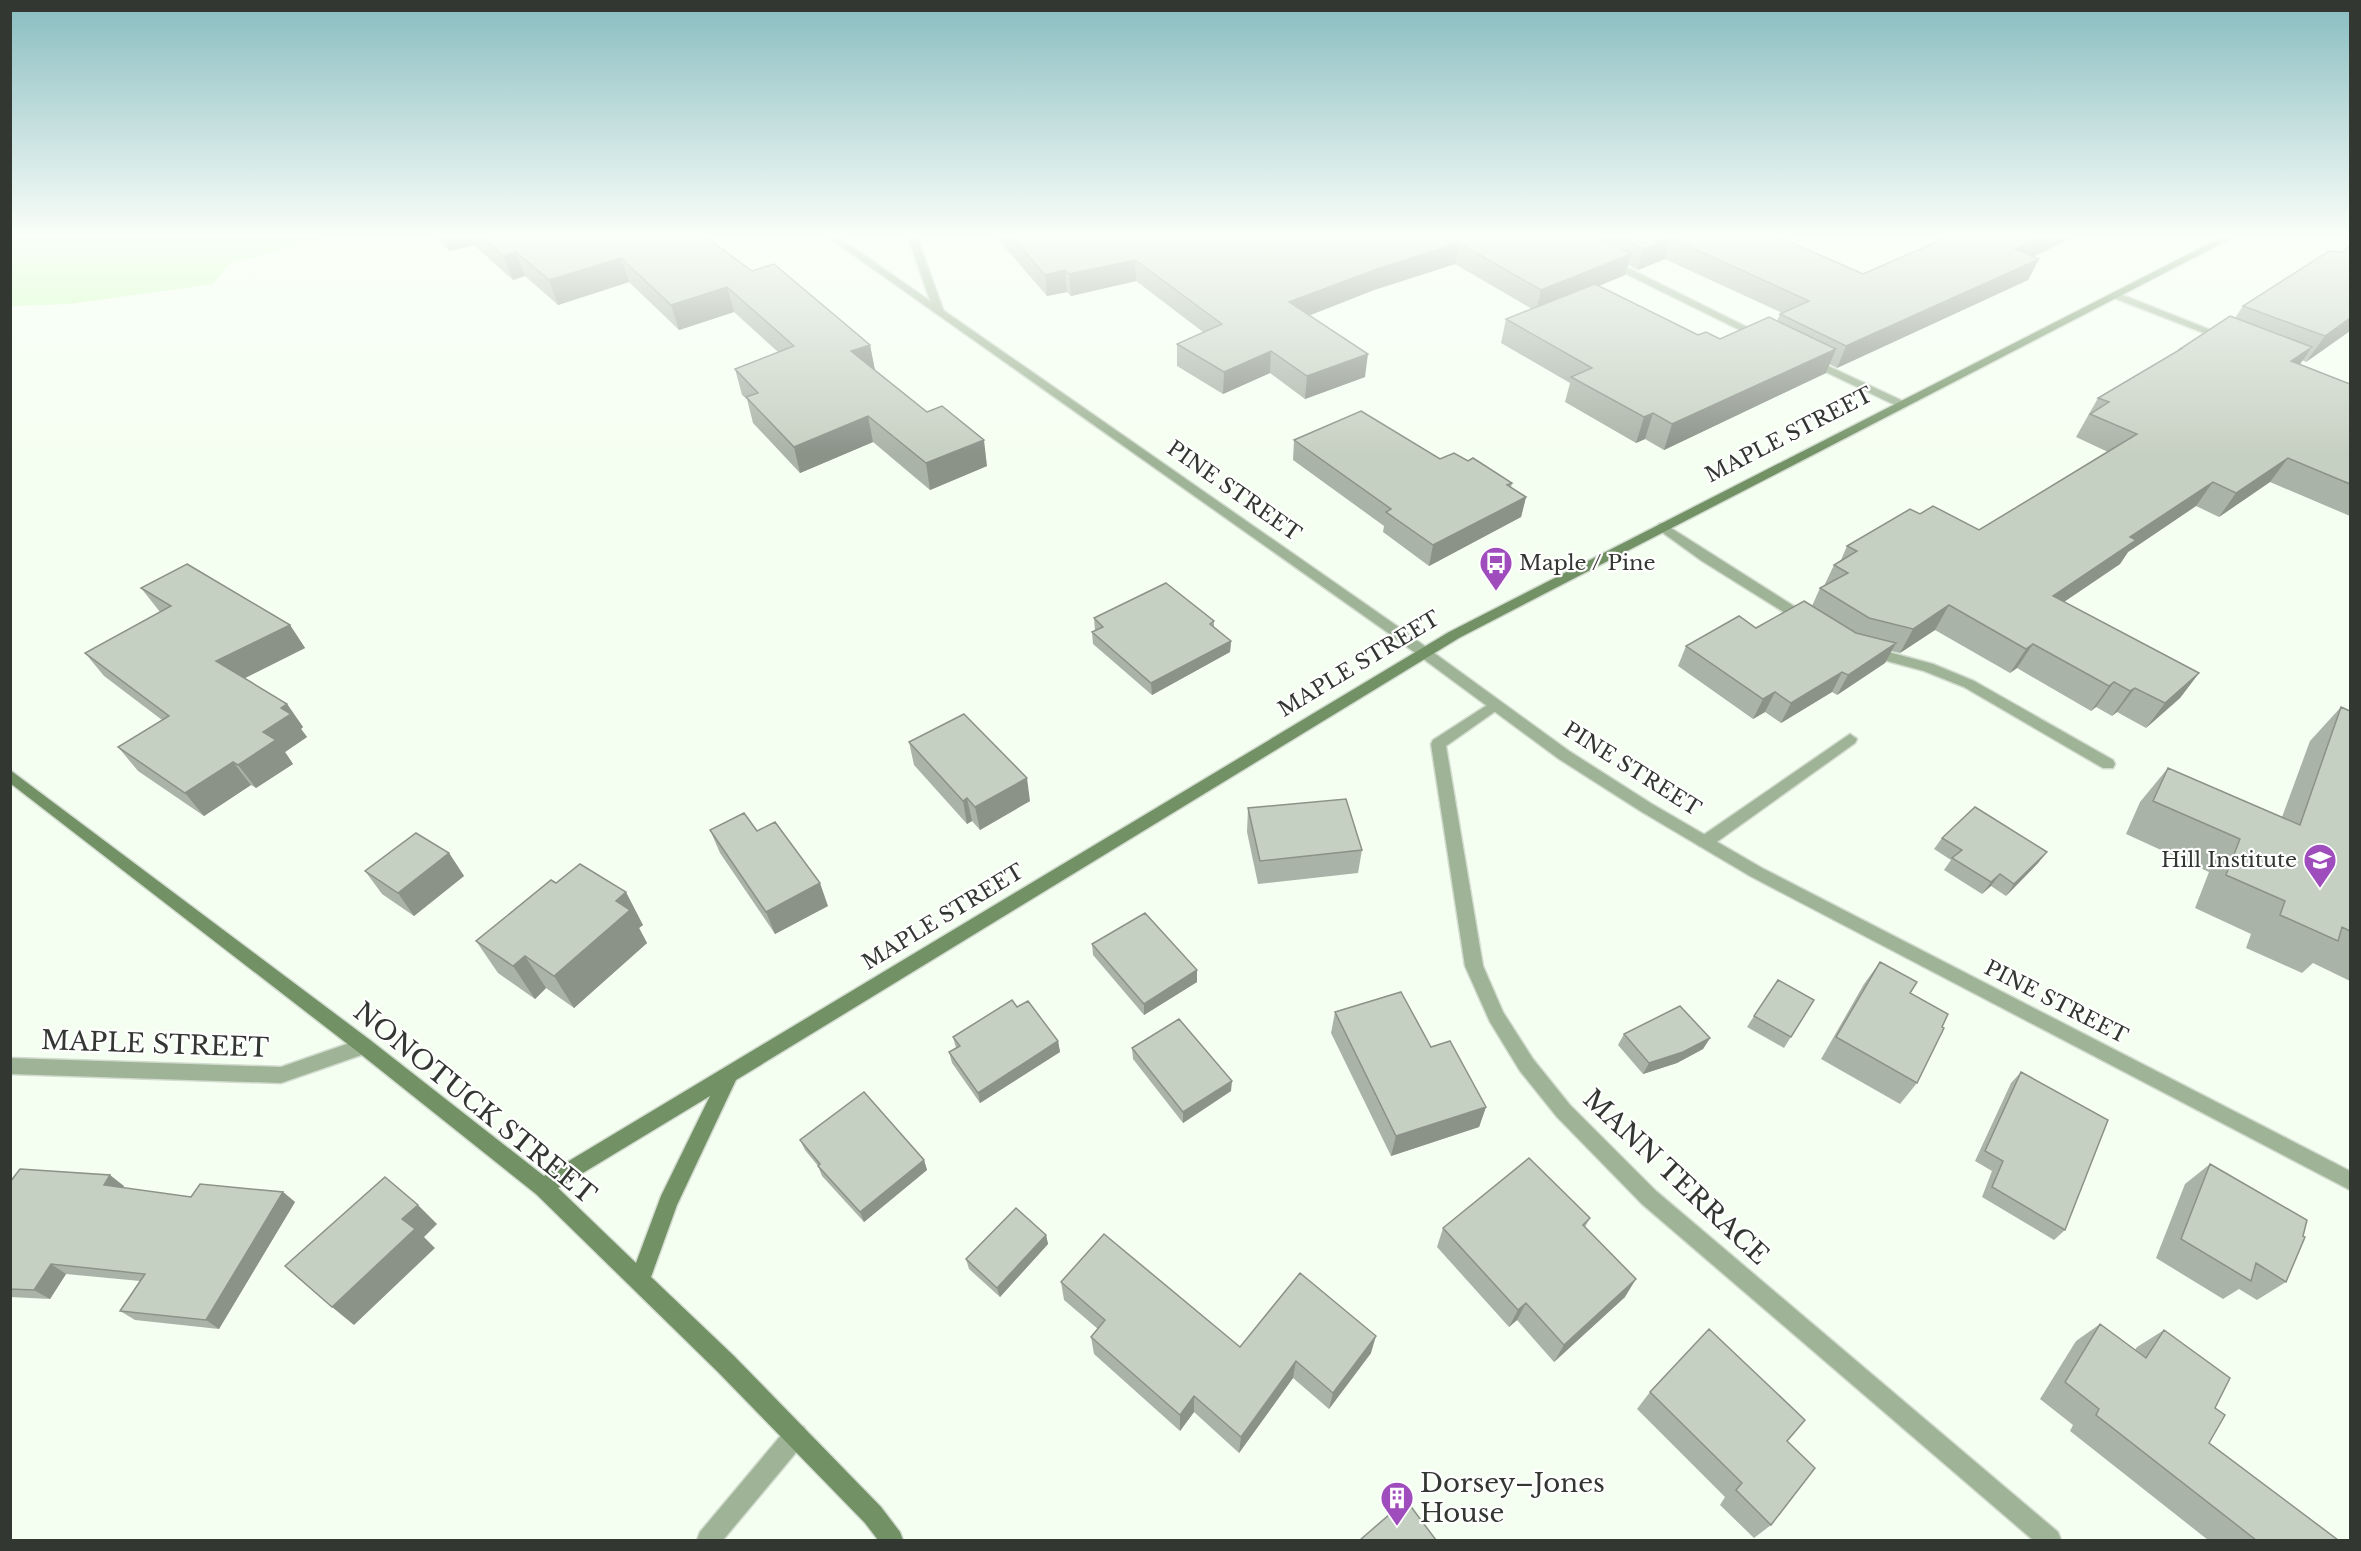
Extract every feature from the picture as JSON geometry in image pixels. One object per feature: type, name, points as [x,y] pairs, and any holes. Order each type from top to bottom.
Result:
[{"type":"main road","name":"MAPLE STREET","points":[[543,1187],[1423,652],[1901,404],[2089,309]]},
{"type":"main road","name":"NONOTUCK STREET","points":[[10,776],[364,1046],[543,1187],[796,1435],[873,1515],[892,1540]]},
{"type":"main road","points":[[639,1281],[668,1203],[729,1075]]},
{"type":"street","name":"PINE STREET","points":[[935,309],[1423,652],[1564,755],[1705,842],[1756,872],[2350,1181]]},
{"type":"street","points":[[1705,309],[1777,344]]},
{"type":"street","points":[[2151,309],[2240,343]]},
{"type":"street","points":[[1797,354],[1901,404]]},
{"type":"street","points":[[1663,527],[1706,558],[1822,630]]},
{"type":"street","points":[[1852,648],[1928,667],[1969,684],[2108,764]]},
{"type":"street","name":"MANN TERRACE","points":[[1495,705],[1438,744],[1474,966],[1485,998],[1518,1054],[1572,1120],[1652,1200],[2050,1540]]},
{"type":"street","points":[[1705,842],[1850,739]]},
{"type":"street","name":"MAPLE STREET","points":[[10,1066],[281,1075],[364,1046]]},
{"type":"street","points":[[708,1540],[796,1435]]},
{"type":"building","points":[[752,309],[828,309],[870,345],[851,351],[927,412],[942,406],[984,440],[926,463],[868,416],[794,447],[746,397],[758,393],[735,369],[794,346]]},
{"type":"building","points":[[1202,309],[1300,309],[1368,354],[1307,376],[1271,351],[1224,372],[1177,344],[1222,324]]},
{"type":"building","points":[[1530,309],[1646,309],[1698,335],[1706,332],[1720,339],[1769,317],[1836,349],[1672,424],[1653,413],[1644,417],[1571,377],[1592,368],[1506,319]]},
{"type":"building","points":[[1790,309],[1927,309],[1846,346],[1780,314]]},
{"type":"building","points":[[2252,309],[2350,309],[2350,318],[2325,336]]},
{"type":"building","points":[[2230,316],[2312,347],[2291,361],[2350,384],[2350,484],[2288,458],[2236,493],[2213,482],[2130,537],[2136,540],[2053,596],[2199,673],[2165,703],[2135,688],[2130,691],[2114,682],[2109,686],[2033,644],[2026,649],[1949,605],[1913,629],[1869,618],[1820,588],[1848,573],[1834,565],[1857,551],[1847,546],[1910,509],[1920,514],[1933,506],[1979,530],[2137,434],[2090,414],[2109,402],[2098,398],[2181,349]]},
{"type":"building","points":[[1361,411],[1440,459],[1454,453],[1468,461],[1473,458],[1512,483],[1507,485],[1526,497],[1433,545],[1386,512],[1391,509],[1294,440]]},
{"type":"building","points":[[187,564],[290,625],[216,661],[287,704],[281,708],[291,714],[263,732],[276,740],[238,765],[233,762],[185,793],[118,747],[169,716],[85,653],[171,606],[141,588]]},
{"type":"building","points":[[1166,583],[1214,621],[1210,624],[1231,641],[1151,683],[1092,632],[1103,627],[1094,618]]},
{"type":"building","points":[[1804,601],[1856,633],[1896,643],[1848,675],[1842,672],[1791,703],[1775,692],[1763,699],[1686,646],[1739,616],[1756,628]]},
{"type":"building","points":[[2341,707],[2350,711],[2350,931],[2342,927],[2338,941],[2280,915],[2285,901],[2226,875],[2240,839],[2153,801],[2168,768],[2300,825]]},
{"type":"building","points":[[964,714],[1027,778],[975,807],[967,798],[963,801],[909,742]]},
{"type":"building","points":[[1346,799],[1362,850],[1260,861],[1248,808]]},
{"type":"building","points":[[1975,807],[2047,852],[2014,884],[2000,874],[1991,882],[1952,858],[1962,850],[1942,838]]},
{"type":"building","points":[[744,813],[757,831],[775,822],[820,883],[766,912],[710,830]]},
{"type":"building","points":[[416,833],[449,853],[398,893],[365,871]]},
{"type":"building","points":[[580,864],[626,892],[616,901],[630,910],[554,976],[525,956],[513,966],[476,941],[551,880],[556,883]]},
{"type":"building","points":[[1145,913],[1197,970],[1144,1004],[1092,944]]},
{"type":"building","points":[[1880,962],[1917,982],[1910,993],[1948,1014],[1942,1027],[1944,1028],[1917,1083],[1836,1037]]},
{"type":"building","points":[[1778,980],[1814,1000],[1791,1037],[1754,1016]]},
{"type":"building","points":[[1401,992],[1431,1047],[1450,1041],[1486,1107],[1396,1136],[1335,1012]]},
{"type":"building","points":[[1012,1000],[1017,1007],[1028,1001],[1058,1041],[978,1093],[949,1052],[960,1046],[953,1037]]},
{"type":"building","points":[[1680,1006],[1710,1038],[1683,1052],[1649,1063],[1624,1034]]},
{"type":"building","points":[[1179,1019],[1232,1081],[1183,1112],[1132,1048]]},
{"type":"building","points":[[2021,1072],[2108,1120],[2065,1230],[1992,1187],[2003,1161],[1985,1151]]},
{"type":"building","points":[[864,1092],[924,1160],[860,1212],[818,1166],[820,1164],[800,1140]]},
{"type":"building","points":[[1529,1158],[1590,1218],[1583,1225],[1636,1279],[1564,1345],[1526,1303],[1518,1310],[1443,1228]]},
{"type":"building","points":[[2210,1164],[2307,1220],[2303,1236],[2305,1237],[2286,1282],[2256,1263],[2251,1281],[2181,1239]]},
{"type":"building","points":[[20,1169],[110,1175],[104,1185],[191,1197],[200,1184],[283,1192],[206,1320],[120,1311],[145,1274],[51,1264],[34,1290],[10,1289],[10,1182]]},
{"type":"building","points":[[385,1177],[418,1205],[402,1219],[415,1229],[332,1307],[285,1266]]},
{"type":"building","points":[[1016,1208],[1046,1235],[997,1288],[966,1259]]},
{"type":"building","points":[[1104,1234],[1240,1347],[1300,1273],[1376,1336],[1333,1393],[1296,1361],[1241,1437],[1194,1396],[1180,1415],[1091,1337],[1105,1320],[1061,1282]]},
{"type":"building","points":[[2100,1324],[2146,1358],[2164,1330],[2230,1378],[2215,1408],[2225,1415],[2209,1443],[2338,1540],[2256,1540],[2096,1415],[2099,1409],[2065,1382]]},
{"type":"building","points":[[1709,1329],[1805,1420],[1787,1441],[1815,1468],[1771,1525],[1736,1490],[1742,1483],[1650,1392]]},
{"type":"building","points":[[1406,1500],[1436,1540],[1360,1540]]},
{"type":"place","name":"Maple / Pine","points":[[1496,592]]},
{"type":"place","name":"Hill Institute","points":[[2320,889]]},
{"type":"place","name":"Dorsey–Jones House","points":[[1397,1527]]}]
